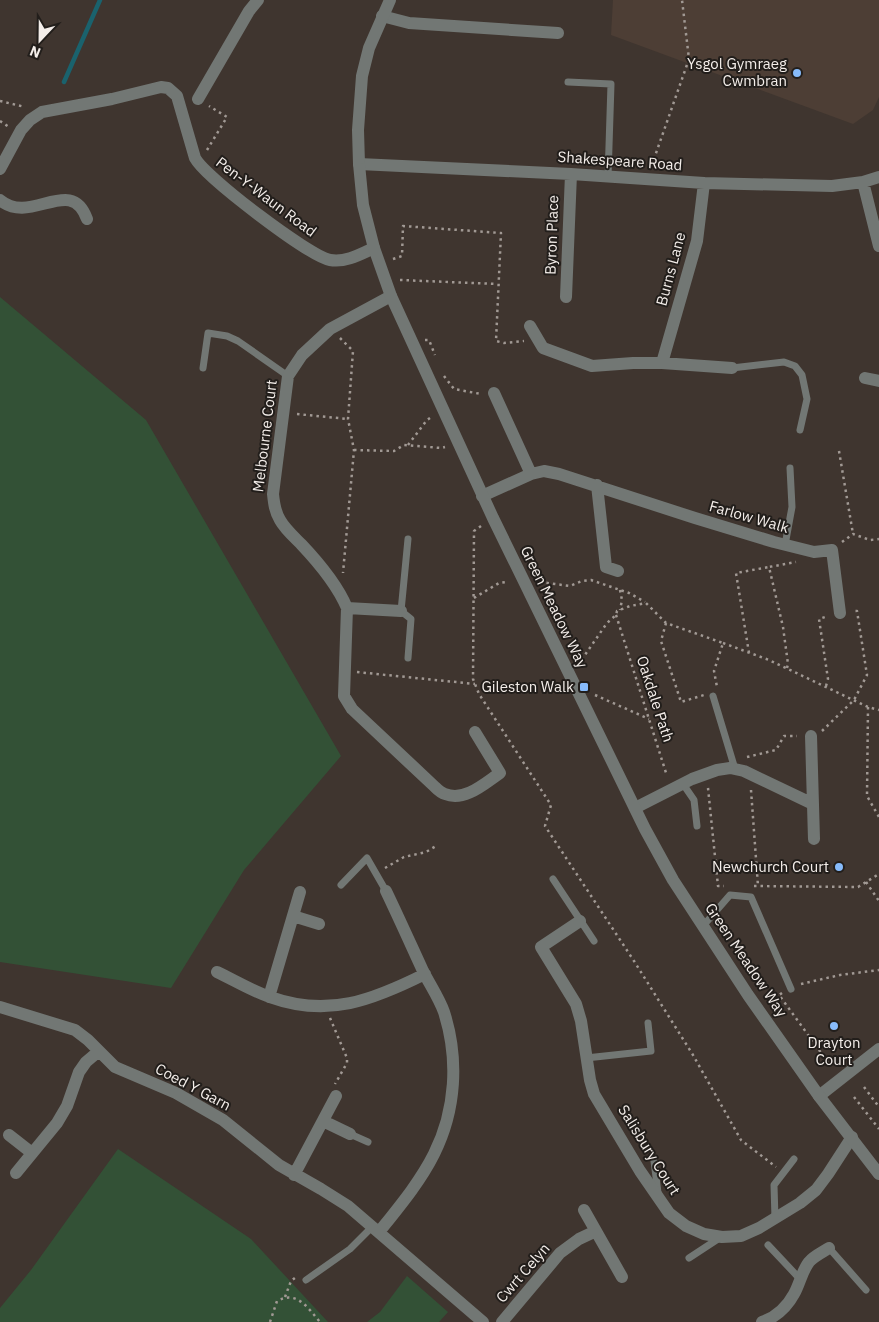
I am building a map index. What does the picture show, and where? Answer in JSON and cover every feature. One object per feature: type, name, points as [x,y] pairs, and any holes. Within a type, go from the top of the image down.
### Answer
[{"type":"street","points":[[198,99],[249,11],[258,0]]},
{"type":"street","name":"Green Meadow Way","points":[[390,0],[369,48],[362,76],[358,130],[363,205],[374,248],[391,296],[482,496],[635,808],[673,880],[748,995],[819,1096],[879,1174]]},
{"type":"street","points":[[382,16],[409,23],[558,33]]},
{"type":"street","name":"Pen-Y-Waun Road","points":[[42,112],[112,99],[155,88],[168,88],[177,96],[180,102],[193,153],[198,164],[214,180],[296,242],[320,257],[331,261],[346,259],[374,248]]},
{"type":"street","points":[[0,169],[21,130],[30,120],[42,112]]},
{"type":"street","name":"Shakespeare Road","points":[[359,164],[571,174],[704,183],[832,186],[863,182],[879,177]]},
{"type":"street","name":"Byron Place","points":[[566,297],[571,174]]},
{"type":"street","points":[[863,182],[879,246]]},
{"type":"street","name":"Burns Lane","points":[[662,363],[697,241],[704,183]]},
{"type":"street","points":[[0,200],[8,206],[21,208],[61,200],[72,200],[83,208],[87,219]]},
{"type":"street","name":"Melbourne Court","points":[[347,608],[342,596],[330,579],[305,548],[281,523],[275,510],[273,494],[288,376],[302,355],[330,329],[391,296]]},
{"type":"street","points":[[530,326],[543,348],[592,366],[662,363],[732,368]]},
{"type":"street","points":[[865,378],[879,381]]},
{"type":"street","points":[[495,394],[531,474]]},
{"type":"street","name":"Farlow Walk","points":[[482,496],[531,474],[544,472],[559,474],[786,545],[814,552],[832,550]]},
{"type":"street","points":[[597,485],[606,567],[618,572]]},
{"type":"street","points":[[832,550],[840,613]]},
{"type":"street","points":[[401,611],[347,608],[344,696],[347,702],[434,788],[445,794],[455,796],[466,795],[500,773],[475,732]]},
{"type":"street","points":[[811,736],[814,839]]},
{"type":"street","points":[[635,808],[707,774],[738,764],[750,774],[813,804]]},
{"type":"street","points":[[376,1229],[417,1183],[434,1154],[445,1127],[452,1099],[453,1064],[450,1037],[443,1010],[386,891]]},
{"type":"street","points":[[269,997],[300,892]]},
{"type":"street","points":[[293,916],[319,924]]},
{"type":"street","name":"Salisbury Court","points":[[580,921],[540,947],[576,1004],[581,1021],[586,1058],[594,1094],[640,1171],[669,1213],[686,1226],[704,1234],[722,1237],[741,1236],[775,1219],[816,1190],[852,1137]]},
{"type":"street","points":[[217,972],[269,997],[296,1004],[327,1006],[366,1000],[396,989],[425,974]]},
{"type":"street","name":"Coed Y Garn","points":[[0,1007],[75,1030],[115,1066],[176,1092],[223,1120],[279,1165],[327,1193],[376,1229],[483,1322]]},
{"type":"street","points":[[819,1096],[879,1050]]},
{"type":"street","points":[[16,1173],[57,1123],[82,1067],[99,1051]]},
{"type":"street","points":[[294,1175],[335,1098]]},
{"type":"street","points":[[323,1121],[350,1134]]},
{"type":"street","points":[[9,1135],[32,1153]]},
{"type":"street","points":[[584,1210],[622,1277]]},
{"type":"street","name":"Cwrt Celyn","points":[[502,1322],[560,1253],[596,1231]]},
{"type":"street","points":[[762,1322],[777,1314],[786,1306],[811,1260],[829,1248]]},
{"type":"lane","points":[[568,82],[611,84],[608,177]]},
{"type":"lane","points":[[203,368],[208,334],[227,336],[238,341],[288,376]]},
{"type":"lane","points":[[732,368],[784,362],[795,366],[802,374],[807,399],[800,430]]},
{"type":"lane","points":[[786,545],[792,507],[790,468]]},
{"type":"lane","points":[[408,539],[401,611],[411,620],[408,658]]},
{"type":"lane","points":[[713,693],[738,764]]},
{"type":"lane","points":[[677,787],[694,800],[697,826]]},
{"type":"lane","points":[[340,885],[367,858],[386,891]]},
{"type":"lane","points":[[553,879],[594,941]]},
{"type":"lane","points":[[702,926],[730,895],[751,897],[791,989]]},
{"type":"lane","points":[[586,1058],[651,1051],[648,1023]]},
{"type":"lane","points":[[350,1134],[368,1142]]},
{"type":"lane","points":[[775,1219],[774,1185],[794,1158]]},
{"type":"lane","points":[[654,1161],[659,1198]]},
{"type":"lane","points":[[306,1280],[376,1229]]},
{"type":"lane","points":[[689,1258],[722,1237]]},
{"type":"lane","points":[[768,1245],[800,1279]]},
{"type":"lane","points":[[829,1248],[866,1290]]},
{"type":"path","points":[[657,180],[655,156],[689,59],[682,0]]},
{"type":"path","points":[[198,99],[227,117],[198,164]]},
{"type":"path","points":[[0,101],[42,112]]},
{"type":"path","points":[[395,266],[392,259],[402,256],[403,226],[500,233],[496,341],[504,343],[538,340]]},
{"type":"path","points":[[398,273],[401,280]]},
{"type":"path","points":[[387,283],[401,280],[497,284]]},
{"type":"path","points":[[330,329],[354,351],[348,419],[354,450],[342,580]]},
{"type":"path","points":[[412,341],[429,340],[436,357]]},
{"type":"path","points":[[442,374],[454,389],[472,394],[495,394]]},
{"type":"path","points":[[408,445],[427,420],[444,410]]},
{"type":"path","points":[[283,413],[348,419]]},
{"type":"path","points":[[354,450],[394,451],[404,445],[441,448],[458,443]]},
{"type":"path","points":[[839,451],[853,534]]},
{"type":"path","points":[[493,518],[474,531],[473,679],[479,694],[552,806],[545,826],[688,1047],[741,1140],[784,1172]]},
{"type":"path","points":[[853,534],[870,540],[879,538]]},
{"type":"path","points":[[832,550],[853,534]]},
{"type":"path","points":[[749,653],[736,573],[796,562]]},
{"type":"path","points":[[769,567],[783,628],[787,668]]},
{"type":"path","points":[[540,582],[570,586],[582,581],[591,580],[629,593],[646,603],[666,623],[787,668],[868,707],[879,710]]},
{"type":"path","points":[[474,598],[499,583],[507,582]]},
{"type":"path","points":[[620,590],[622,600],[620,610]]},
{"type":"path","points":[[577,667],[607,623],[616,615],[617,611],[646,603]]},
{"type":"path","points":[[738,764],[776,750],[784,736],[811,736],[824,731],[854,700],[866,675],[857,611],[840,613],[819,619],[828,679],[826,686]]},
{"type":"path","name":"Oakdale Path","points":[[616,615],[649,720],[677,787]]},
{"type":"path","name":"Oakdale Path","points":[[666,623],[661,641],[681,702],[713,693]]},
{"type":"path","points":[[713,693],[714,671],[723,643]]},
{"type":"path","points":[[356,672],[475,684]]},
{"type":"path","points":[[588,691],[649,720]]},
{"type":"path","points":[[868,707],[867,796],[879,817]]},
{"type":"path","points":[[707,774],[718,886],[728,886]]},
{"type":"path","points":[[750,774],[758,886]]},
{"type":"path","points":[[386,891],[389,881],[382,870],[404,857],[426,852],[436,846]]},
{"type":"path","points":[[748,886],[858,887],[879,874]]},
{"type":"path","points":[[866,882],[879,900]]},
{"type":"path","points":[[830,1065],[779,995],[802,983],[840,975],[879,970]]},
{"type":"path","points":[[327,1006],[347,1063],[333,1088],[335,1098]]},
{"type":"path","points":[[864,1087],[879,1107]]},
{"type":"path","points":[[854,1097],[879,1129]]},
{"type":"path","points":[[285,1297],[290,1281],[296,1276],[306,1280]]},
{"type":"path","points":[[270,1322],[277,1301],[285,1297],[292,1297],[304,1303],[320,1322]]},
{"type":"shaded area","name":"Ysgol Gymraeg Cwmbran","points":[[613,0],[879,0],[879,97],[873,110],[853,124],[611,35]]},
{"type":"green space","points":[[0,297],[146,420],[341,756],[244,870],[171,988],[0,962]]},
{"type":"green space","points":[[118,1149],[251,1239],[328,1322],[0,1322],[0,1308],[31,1270]]},
{"type":"green space","points":[[407,1276],[448,1312],[439,1322],[367,1322],[380,1312]]},
{"type":"waterway","points":[[64,82],[100,0]]},
{"type":"place","name":"Ysgol Gymraeg Cwmbran","points":[[797,73]]},
{"type":"place","name":"Gileston Walk","points":[[584,687]]},
{"type":"place","name":"Newchurch Court","points":[[839,867]]},
{"type":"place","name":"Drayton Court","points":[[834,1026]]}]
